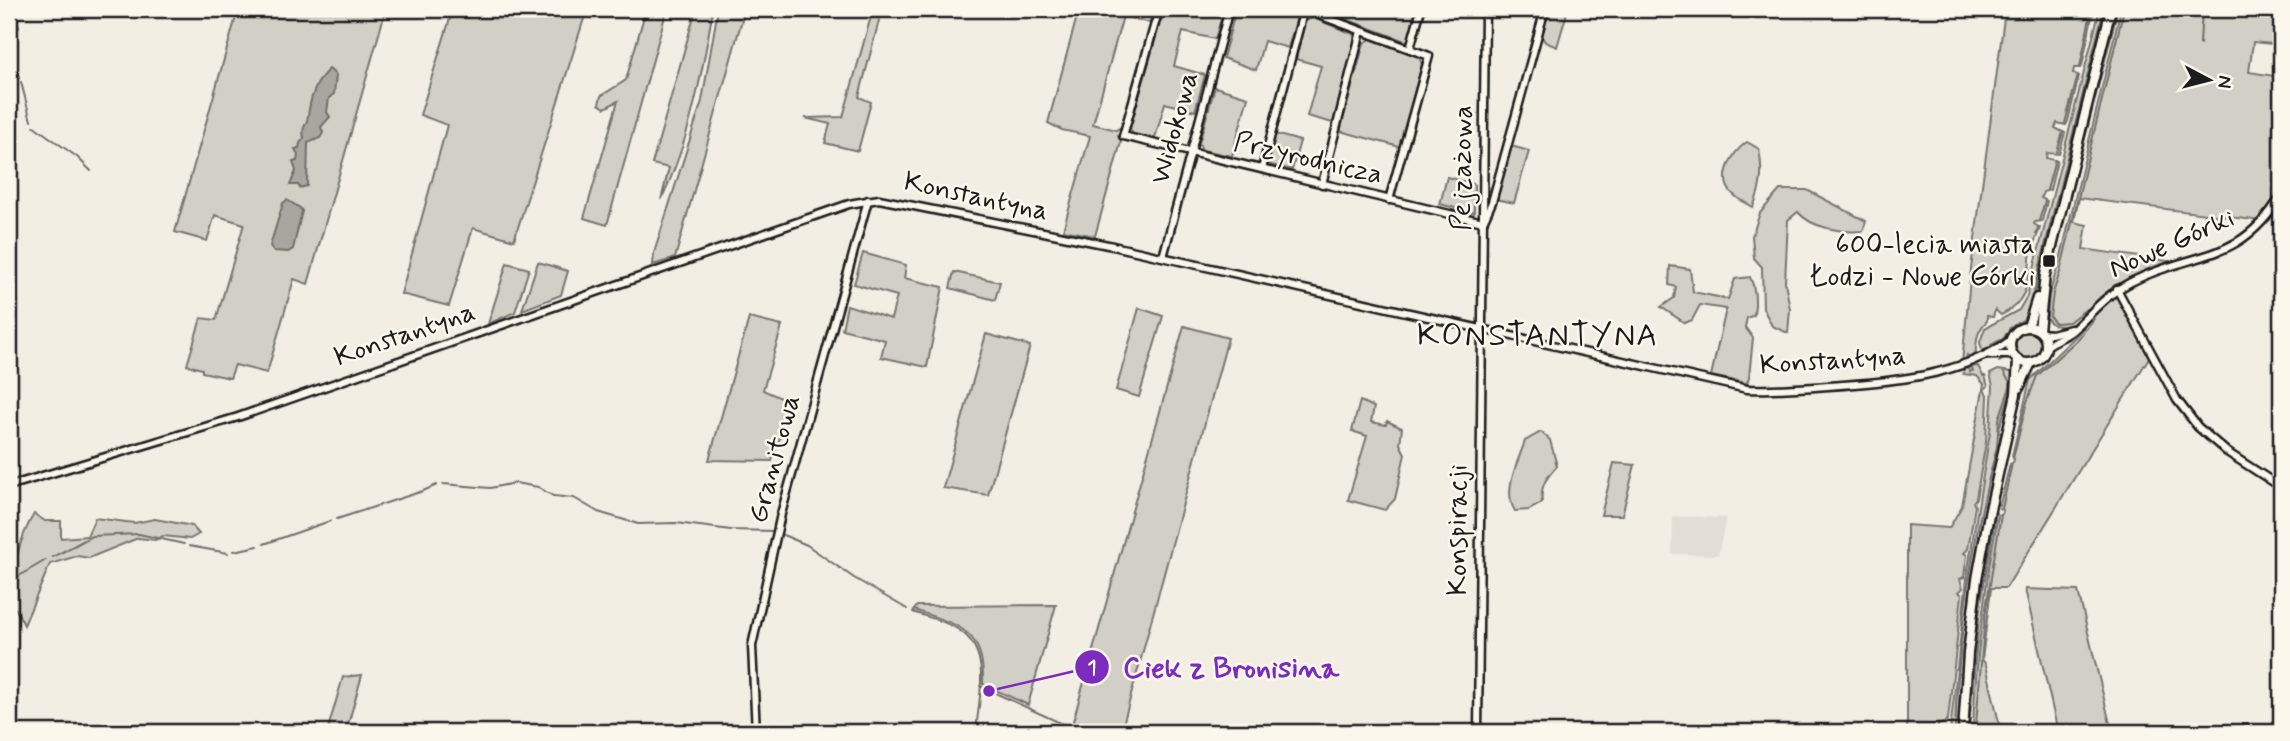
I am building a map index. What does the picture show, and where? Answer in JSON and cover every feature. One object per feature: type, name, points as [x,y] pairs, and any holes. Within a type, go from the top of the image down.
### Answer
[{"type":"main road","points":[[2028,327],[2045,275],[2111,9]]},
{"type":"main road","points":[[1963,732],[1968,653],[1979,568],[1997,474],[2016,394],[2031,363],[2040,359],[2046,347],[2040,331],[2045,275]]},
{"type":"main road","points":[[2016,394],[2015,357],[2011,340],[2019,329],[2028,327],[2040,331]]},
{"type":"main road","points":[[2015,357],[2031,363]]},
{"type":"street","name":"Przyrodnicza","points":[[1159,9],[1123,136],[1483,222]]},
{"type":"street","name":"Widokowa","points":[[1163,257],[1229,9]]},
{"type":"street","points":[[1262,169],[1303,9],[1429,56],[1389,200]]},
{"type":"street","points":[[1410,48],[1421,9]]},
{"type":"street","name":"Pejzażowa","points":[[1480,328],[1485,9]]},
{"type":"street","points":[[1483,222],[1492,202],[1545,9]]},
{"type":"street","points":[[1322,184],[1362,31]]},
{"type":"street","name":"Nowe Górki","points":[[2046,347],[2076,327],[2100,301],[2117,289],[2155,272],[2234,245],[2258,227],[2281,196]]},
{"type":"street","name":"Konstantyna","points":[[9,486],[238,416],[836,208],[869,200],[889,200],[1163,257],[1747,388],[1768,390],[1874,383],[1963,365],[1985,356]]},
{"type":"street","name":"Granitowa","points":[[756,732],[751,646],[781,513],[869,200]]},
{"type":"street","points":[[2117,289],[2177,400],[2198,427],[2227,452],[2281,487]]},
{"type":"street","points":[[2040,331],[2051,334],[2076,327]]},
{"type":"street","name":"Konspiracji","points":[[1478,732],[1480,328]]},
{"type":"street","points":[[1985,356],[2011,340]]},
{"type":"street","points":[[1985,356],[2004,353],[2015,357]]},
{"type":"shaded area","points":[[280,9],[386,9],[308,284],[294,279],[267,373],[235,365],[230,378],[202,372],[202,369],[187,365],[201,318],[216,320],[244,224],[215,215],[207,241],[175,232],[236,17],[279,13]]},
{"type":"shaded area","points":[[453,9],[587,9],[514,240],[473,228],[449,306],[401,294],[447,125],[420,115]]},
{"type":"shaded area","points":[[646,9],[667,9],[607,225],[584,218],[618,101],[605,108],[599,104],[601,96],[626,80]]},
{"type":"shaded area","points":[[696,9],[713,9],[687,130],[661,200],[669,168],[652,164]]},
{"type":"shaded area","points":[[718,9],[745,9],[675,258],[653,265],[654,253],[702,101]]},
{"type":"shaded area","points":[[873,9],[882,9],[859,97],[871,102],[858,151],[825,143],[830,124],[805,118],[843,117]]},
{"type":"shaded area","points":[[1079,9],[1154,9],[1150,23],[1123,16],[1093,124],[1116,130],[1121,127],[1121,142],[1095,236],[1063,230],[1090,136],[1062,130],[1048,123]]},
{"type":"shaded area","points":[[1164,9],[1224,9],[1215,39],[1183,32],[1174,66],[1205,75],[1195,111],[1165,103],[1155,138],[1133,134],[1130,129]]},
{"type":"shaded area","points":[[1236,9],[1294,11],[1297,17],[1288,48],[1264,41],[1256,70],[1223,58]]},
{"type":"shaded area","points":[[1319,9],[1417,9],[1408,42]]},
{"type":"shaded area","points":[[1549,9],[1568,9],[1557,47],[1545,42],[1541,35]]},
{"type":"shaded area","points":[[2003,9],[2097,9],[2092,17],[2082,66],[2074,68],[2073,73],[2079,76],[2068,121],[2066,125],[2057,123],[2055,128],[2065,133],[2059,154],[2047,153],[2046,158],[2057,161],[2050,190],[2043,192],[2041,198],[2047,201],[2042,221],[2034,224],[2040,228],[2031,251],[2024,292],[2016,305],[2009,310],[2001,315],[1995,310],[1993,317],[1987,316],[1987,321],[1978,334],[1975,357],[1973,359],[1967,355],[1966,361],[1962,363],[1971,269],[2004,18]]},
{"type":"shaded area","points":[[2100,9],[2107,9],[2035,294],[2025,321],[2012,330],[2001,343],[1982,351],[1980,342],[1985,328],[2019,310],[2027,296]]},
{"type":"shaded area","points":[[2118,9],[2058,244],[2059,237]]},
{"type":"shaded area","points":[[2121,9],[2281,9],[2281,45],[2253,42],[2249,72],[2281,77],[2281,188],[2261,221],[2079,198],[2074,222],[2087,225],[2083,249],[2175,264],[2116,286],[2071,326],[2057,326],[2047,318],[2049,295],[2061,256]]},
{"type":"shaded area","points":[[1313,18],[1353,34],[1355,39],[1333,123],[1307,116],[1321,66],[1296,59],[1305,21]]},
{"type":"shaded area","points":[[1371,39],[1419,57],[1422,65],[1400,147],[1340,131],[1364,43]]},
{"type":"shaded area","points":[[329,69],[336,75],[334,94],[329,98],[327,112],[330,117],[321,127],[323,133],[320,138],[308,143],[307,186],[300,188],[298,185],[290,185],[296,171],[293,162],[297,161],[298,155],[295,149],[299,148],[304,138],[314,91]]},
{"type":"shaded area","points":[[1215,87],[1248,97],[1232,156],[1202,150],[1199,143]]},
{"type":"shaded area","points":[[1275,134],[1300,141],[1292,170],[1271,165],[1267,160]]},
{"type":"shaded area","points":[[1747,142],[1759,149],[1761,164],[1760,185],[1753,207],[1734,195],[1726,182],[1732,159]]},
{"type":"shaded area","points":[[1511,146],[1529,151],[1514,203],[1496,199]]},
{"type":"shaded area","points":[[1447,177],[1474,184],[1474,213],[1440,204]]},
{"type":"shaded area","points":[[1780,190],[1807,190],[1866,221],[1863,231],[1855,231],[1819,226],[1798,212],[1788,220],[1785,282],[1790,309],[1788,333],[1772,326],[1763,308],[1762,267],[1754,258],[1752,236],[1760,213]]},
{"type":"shaded area","points":[[287,200],[302,211],[293,249],[288,252],[274,251],[270,246],[283,203]]},
{"type":"shaded area","points":[[863,253],[906,265],[904,278],[943,287],[927,367],[881,357],[885,340],[842,329],[847,305],[891,319],[897,296],[854,284]]},
{"type":"shaded area","points":[[538,262],[568,271],[561,295],[522,310]]},
{"type":"shaded area","points":[[507,263],[529,269],[515,312],[488,324]]},
{"type":"shaded area","points":[[1670,266],[1690,269],[1693,292],[1728,299],[1735,279],[1750,277],[1755,305],[1754,315],[1747,318],[1745,327],[1753,338],[1747,383],[1711,376],[1726,309],[1700,305],[1692,320],[1685,323],[1661,307],[1674,298],[1676,287],[1669,285]]},
{"type":"shaded area","points":[[954,272],[1000,282],[995,300],[950,288]]},
{"type":"shaded area","points":[[2117,295],[2150,356],[2006,588],[1991,588],[1982,659],[1986,665],[2001,732],[1972,732],[1981,730],[1980,727],[1973,726],[1974,699],[1993,541],[1998,515],[2002,514],[2003,510],[1999,508],[2010,464],[2014,459],[2012,456],[2030,380],[2079,333],[2103,305]]},
{"type":"shaded area","points":[[1139,308],[1163,316],[1139,397],[1116,390]]},
{"type":"shaded area","points":[[749,318],[782,326],[763,390],[792,403],[772,461],[709,460]]},
{"type":"shaded area","points":[[1184,326],[1228,338],[1121,732],[1088,732],[1072,725]]},
{"type":"shaded area","points":[[2029,332],[2039,335],[2042,345],[2039,355],[2029,358],[2019,355],[2016,345],[2019,335]]},
{"type":"shaded area","points":[[986,334],[1030,346],[988,495],[943,488]]},
{"type":"shaded area","points":[[1978,366],[1988,386],[1984,390],[1988,396],[1986,442],[1973,502],[1975,506],[1968,549],[1964,553],[1967,555],[1964,577],[1960,579],[1963,588],[1959,592],[1962,595],[1948,719],[1938,725],[1938,732],[1907,732],[1907,525],[1949,528],[1962,506],[1984,384],[1977,376],[1963,374],[1964,369],[1969,368],[1970,372],[1973,371],[1971,367]]},
{"type":"shaded area","points":[[1998,370],[2011,372],[2013,376],[1998,432],[2001,433],[1999,446],[1979,553],[1959,732],[1950,732],[1968,569],[1990,432],[1993,386],[1990,374]]},
{"type":"shaded area","points":[[1360,401],[1374,407],[1371,422],[1386,425],[1387,421],[1402,428],[1400,444],[1405,454],[1395,499],[1385,510],[1348,500],[1367,436],[1352,431]]},
{"type":"shaded area","points":[[1541,432],[1550,440],[1557,466],[1545,483],[1542,503],[1529,510],[1515,511],[1510,495],[1515,467],[1525,441]]},
{"type":"shaded area","points":[[1614,463],[1635,465],[1622,515],[1601,515]]},
{"type":"shaded area","points":[[1996,513],[1980,608],[1969,726],[1969,694],[1977,624],[1993,514]]},
{"type":"shaded area","points":[[34,514],[45,521],[61,521],[61,538],[87,536],[95,518],[134,523],[155,519],[192,526],[199,534],[190,539],[163,536],[155,540],[138,538],[89,558],[77,556],[50,564],[24,625],[16,609],[9,605],[13,571]]},
{"type":"shaded area","points":[[1673,516],[1726,518],[1718,555],[1672,554]]},
{"type":"shaded area","points":[[2025,589],[2078,591],[2112,732],[2058,732]]},
{"type":"shaded area","points":[[1056,605],[1028,705],[983,684],[979,652],[966,632],[944,620],[914,610],[917,606]]},
{"type":"shaded area","points":[[362,675],[346,732],[327,732],[343,677]]},
{"type":"waterway","points":[[16,9],[19,28]]},
{"type":"waterway","points":[[2080,67],[2090,17],[2095,9]]},
{"type":"waterway","points":[[1991,345],[2003,339],[2010,328],[2024,319],[2031,302],[2104,9]]},
{"type":"waterway","points":[[2086,309],[2069,322],[2055,323],[2050,317],[2053,293],[2124,9]]},
{"type":"waterway","points":[[2200,44],[2202,9]]},
{"type":"waterway","points":[[11,55],[16,35]]},
{"type":"waterway","points":[[12,59],[19,78]]},
{"type":"waterway","points":[[2065,123],[2078,75]]},
{"type":"waterway","points":[[21,82],[31,121]]},
{"type":"waterway","points":[[34,126],[77,157],[91,171]]},
{"type":"waterway","points":[[2057,152],[2063,132]]},
{"type":"waterway","points":[[2047,190],[2055,160]]},
{"type":"waterway","points":[[2039,221],[2045,201]]},
{"type":"waterway","points":[[2036,234],[2038,227]]},
{"type":"waterway","points":[[2013,458],[2027,402],[2037,376],[2078,339],[2094,319]]},
{"type":"waterway","points":[[1999,362],[2006,358]]},
{"type":"waterway","points":[[1955,732],[1959,661],[1968,588],[1980,517],[1997,447],[1999,419],[2010,387],[2004,373]]},
{"type":"waterway","points":[[2002,509],[2012,463]]},
{"type":"waterway","points":[[443,484],[490,488],[515,483],[538,487],[553,496],[574,498],[598,512],[638,524],[676,523],[731,530],[773,531]]},
{"type":"waterway","points":[[337,519],[437,485]]},
{"type":"waterway","points":[[1976,724],[1985,615],[2001,515]]},
{"type":"waterway","points":[[264,544],[330,521]]},
{"type":"waterway","points":[[53,557],[92,536],[139,534],[184,544]]},
{"type":"waterway","points":[[783,535],[807,545],[854,578],[907,609]]},
{"type":"waterway","points":[[189,546],[228,553]]},
{"type":"waterway","points":[[234,551],[258,546]]},
{"type":"waterway","points":[[9,582],[46,560]]},
{"type":"waterway","points":[[913,612],[952,626],[963,633],[978,654],[981,680],[976,732]]},
{"type":"waterway","points":[[980,686],[1080,732]]},
{"type":"place","name":"600-lecia miasta Łodzi - Nowe Górki","points":[[2049,261]]},
{"type":"place","name":"Ciek z Bronisina","points":[[989,691]]},
{"type":"district","name":"KONSTANTYNA","points":[[1538,336]]}]
